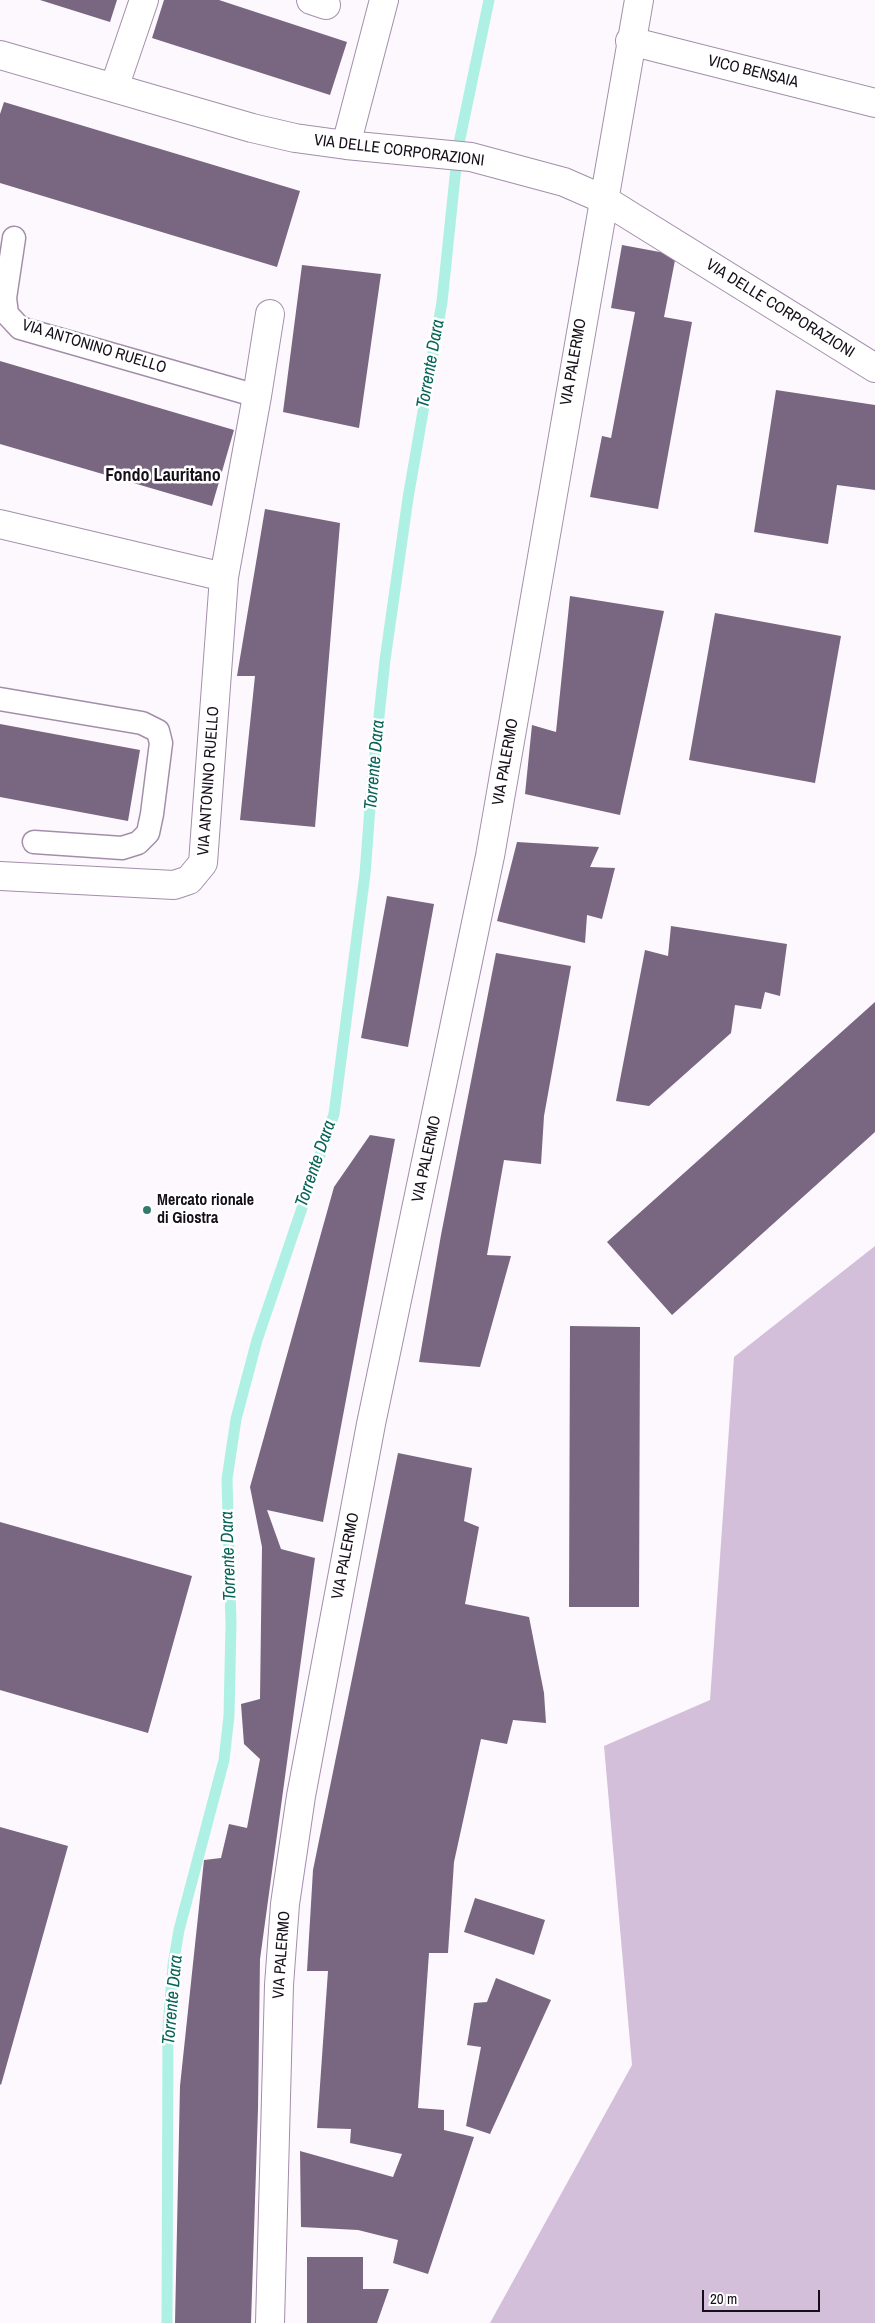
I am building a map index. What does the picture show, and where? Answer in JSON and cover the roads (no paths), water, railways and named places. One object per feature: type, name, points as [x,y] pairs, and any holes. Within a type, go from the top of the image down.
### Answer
[{"type":"street","points":[[114,88],[144,0]]},
{"type":"street","points":[[346,145],[384,0]]},
{"type":"street","name":"VIA PALERMO","points":[[270,2323],[279,1985],[285,1904],[301,1796],[371,1424],[490,856],[602,199],[639,0]]},
{"type":"street","name":"VICO BENSAIA","points":[[630,41],[875,103]]},
{"type":"street","name":"VIA DELLE CORPORAZIONI","points":[[0,55],[252,128],[295,138],[443,156],[470,157],[564,182],[602,199],[875,368]]},
{"type":"street","name":"VIA ANTONINO RUELLO","points":[[0,876],[174,885],[189,880],[203,863],[224,577],[270,314]]},
{"type":"street","points":[[0,524],[224,577]]},
{"type":"lane","name":"VIA ANTONINO RUELLO","points":[[14,238],[5,298],[7,314],[20,328],[257,396]]},
{"type":"lane","points":[[0,699],[142,723],[158,731],[161,743],[148,833],[138,843],[122,848],[34,842]]},
{"type":"waterway","name":"Torrente Dara","points":[[167,2323],[168,2027],[173,1965],[179,1930],[224,1760],[229,1716],[231,1624],[227,1479],[236,1419],[257,1340],[334,1114],[365,874],[372,781],[385,660],[408,498],[442,302],[458,148],[489,0]]},
{"type":"place","name":"Mercato rionale di Giostra","points":[[147,1210]]},
{"type":"district","name":"Fondo Lauritano","points":[[163,476]]}]
